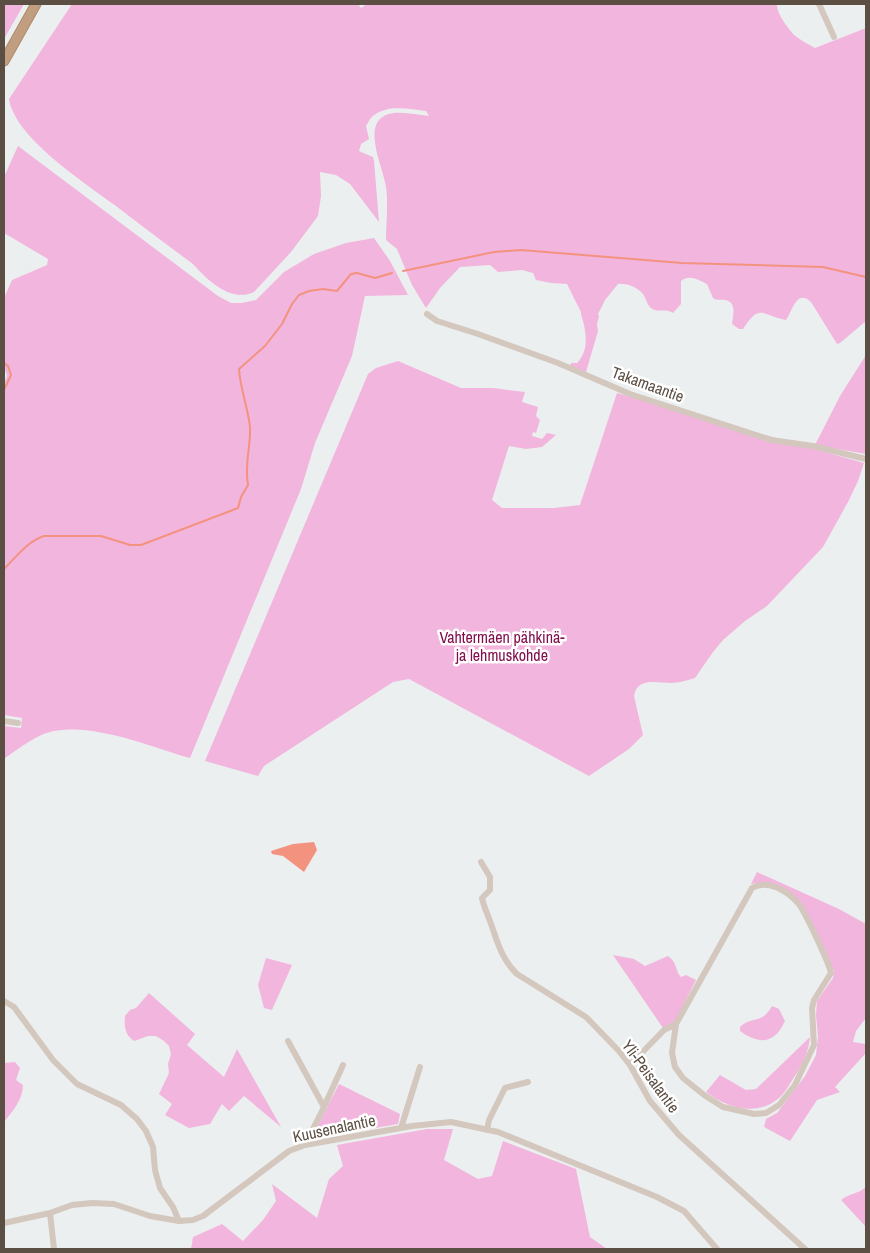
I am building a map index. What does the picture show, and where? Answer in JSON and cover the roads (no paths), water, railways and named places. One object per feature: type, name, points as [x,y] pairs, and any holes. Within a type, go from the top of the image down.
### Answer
[{"type":"highway","points":[[4,60],[36,4]]},
{"type":"street","points":[[819,4],[834,37]]},
{"type":"street","name":"Takamaantie","points":[[427,314],[437,321],[558,363],[630,394],[771,440],[813,446],[866,459]]},
{"type":"street","points":[[4,721],[18,723]]},
{"type":"street","name":"Yli-Peisalantie","points":[[481,862],[490,877],[490,890],[482,898],[484,907],[508,965],[517,974],[586,1018],[630,1065],[650,1102],[679,1135],[805,1249]]},
{"type":"street","points":[[630,1065],[664,1030],[676,1024],[752,888],[757,885],[768,884],[779,888],[798,902],[831,974],[814,1000],[812,1008],[814,1045],[795,1085],[779,1105],[766,1113],[754,1114],[723,1107],[704,1095],[683,1078],[675,1067],[672,1053],[676,1024]]},
{"type":"street","points":[[4,1001],[14,1007],[53,1060],[77,1084],[121,1105],[137,1119],[146,1131],[153,1148],[155,1170],[160,1188],[173,1207],[179,1222]]},
{"type":"street","points":[[288,1041],[324,1107]]},
{"type":"street","points":[[305,1145],[343,1066]]},
{"type":"street","points":[[401,1128],[420,1067]]},
{"type":"street","points":[[487,1130],[489,1120],[505,1088],[528,1082]]},
{"type":"street","name":"Kuusenalantie","points":[[179,1222],[203,1216],[289,1151],[305,1145],[401,1128],[451,1122],[498,1132],[657,1197],[684,1211],[717,1249]]},
{"type":"street","points":[[4,1223],[72,1206],[92,1203],[114,1204],[150,1216],[179,1222]]},
{"type":"street","points":[[50,1213],[54,1249]]},
{"type":"waterway","points":[[403,271],[494,252],[521,250],[682,263],[823,267],[866,277]]},
{"type":"waterway","points":[[4,569],[27,545],[44,536],[101,536],[130,545],[141,545],[238,508],[241,497],[248,485],[247,470],[250,434],[239,369],[265,346],[282,324],[299,295],[323,289],[337,291],[351,274],[357,273],[375,278],[392,273]]},
{"type":"waterway","points":[[4,363],[8,366],[11,375],[4,390]]},
{"type":"park label","name":"Vahtermäen pähkinä- ja lehmuskohde","points":[[502,646]]}]
